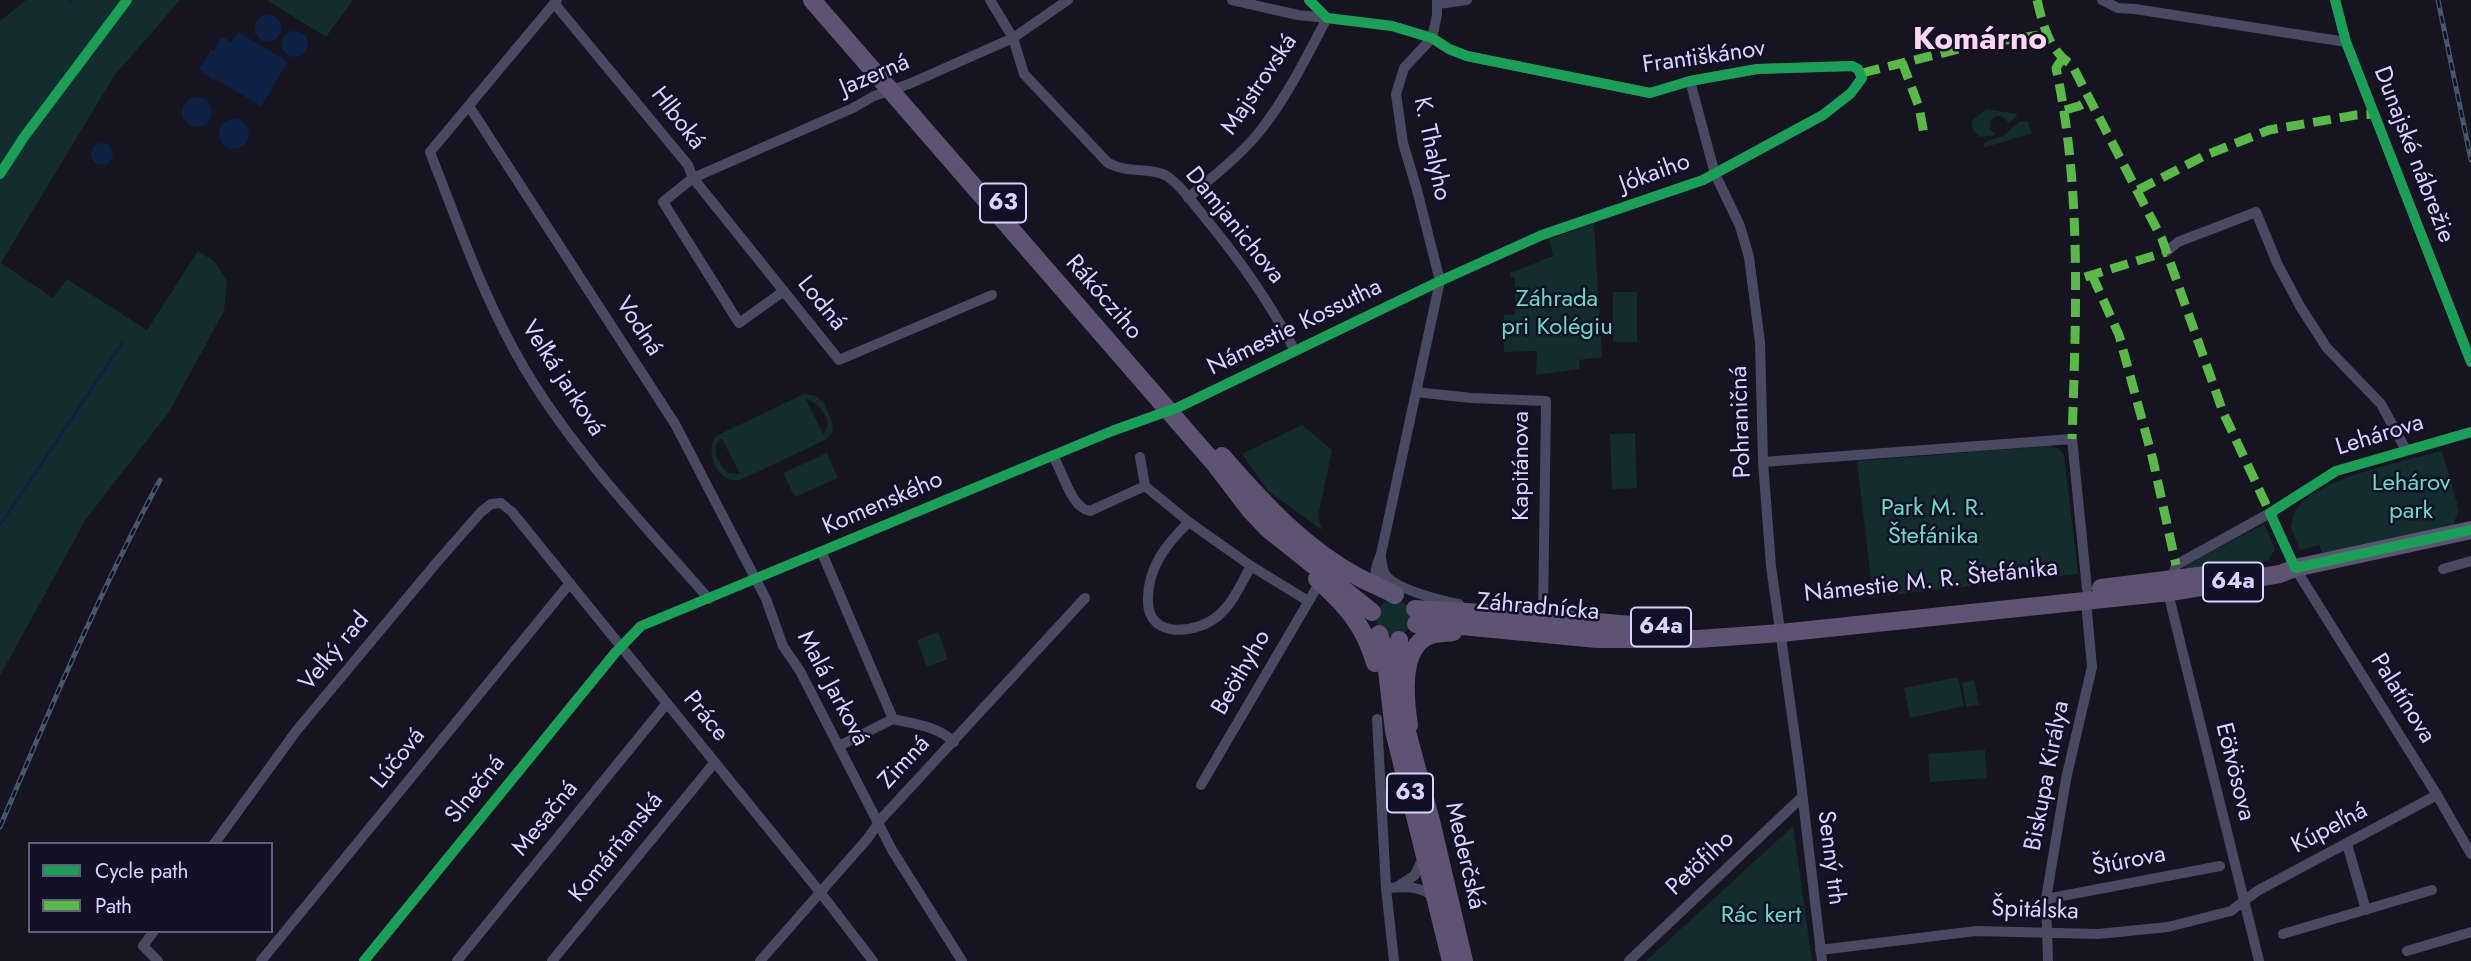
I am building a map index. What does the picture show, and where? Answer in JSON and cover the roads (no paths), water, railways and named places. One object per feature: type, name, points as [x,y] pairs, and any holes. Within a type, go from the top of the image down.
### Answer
[{"type":"main road","name":"Rákócziho","points":[[812,0],[896,89],[1174,409],[1269,510],[1322,553],[1360,578],[1395,595]]},
{"type":"main road","name":"Rákócziho","points":[[826,0],[896,89]]},
{"type":"main road","name":"Rákócziho","points":[[1174,409],[1250,510],[1268,529],[1372,612]]},
{"type":"main road","name":"63","points":[[1268,529],[1355,618],[1363,630],[1394,731]]},
{"type":"main road","name":"64a","points":[[1780,628],[2087,595],[2173,578],[2280,574],[2295,568],[2471,530]]},
{"type":"main road","name":"63","points":[[1395,595],[1409,600],[1416,617]]},
{"type":"main road","points":[[1372,612],[1380,599],[1395,595]]},
{"type":"main road","name":"63","points":[[1372,612],[1372,622],[1379,634]]},
{"type":"main road","name":"Záhradnícka","points":[[1416,617],[1431,623],[1512,623],[1543,618],[1681,629],[1780,628]]},
{"type":"main road","points":[[1379,634],[1388,640],[1399,640],[1410,634],[1416,617]]},
{"type":"main road","name":"Záhradnícka","points":[[1512,623],[1610,639],[1698,639],[1780,628]]},
{"type":"main road","points":[[1412,747],[1407,714],[1407,676],[1409,659],[1420,642],[1434,634],[1473,631],[1512,623]]},
{"type":"main road","name":"Mederčská","points":[[1379,634],[1385,653],[1394,731],[1451,961]]},
{"type":"main road","name":"Mederčská","points":[[1399,640],[1398,687],[1404,725],[1412,747],[1464,961]]},
{"type":"street","name":"Damjanichova","points":[[990,0],[1013,38],[1024,74],[1108,163],[1126,171],[1160,173],[1188,198],[1229,247],[1268,302],[1295,351]]},
{"type":"street","name":"Jazerná","points":[[692,178],[1013,38],[1068,0]]},
{"type":"street","points":[[1235,0],[1298,15],[1327,18]]},
{"type":"street","points":[[1309,0],[1327,18]]},
{"type":"street","points":[[1432,38],[1437,2],[1467,0]]},
{"type":"street","points":[[2102,0],[2118,8],[2346,42]]},
{"type":"street","name":"Dunajské nábrežie","points":[[2335,0],[2346,42],[2471,362]]},
{"type":"street","points":[[469,106],[556,2]]},
{"type":"street","name":"Hlboká","points":[[556,2],[688,165],[692,178],[663,202],[739,323],[784,291]]},
{"type":"street","name":"Františkánov","points":[[1327,18],[1392,26],[1432,38],[1448,49],[1467,56],[1650,93],[1690,81],[1757,69],[1853,66],[1862,73]]},
{"type":"street","name":"Majstrovská","points":[[1188,198],[1234,159],[1262,129],[1297,74],[1327,18]]},
{"type":"street","name":"K. Thalyho","points":[[1432,38],[1404,68],[1396,94],[1403,143],[1440,281]]},
{"type":"street","name":"Jókaiho","points":[[1440,281],[1542,235],[1627,208],[1715,174],[1823,114],[1859,85],[1862,73]]},
{"type":"street","name":"Pohraničná","points":[[1690,81],[1715,174],[1740,226],[1749,257],[1760,342],[1763,462],[1771,566],[1799,770]]},
{"type":"street","name":"Veľká jarková","points":[[469,106],[430,152],[494,310],[525,370],[566,431],[709,599]]},
{"type":"street","name":"Vodná","points":[[469,106],[675,425],[755,579]]},
{"type":"street","name":"Lodná","points":[[692,178],[839,360],[992,295]]},
{"type":"street","points":[[2165,252],[2178,242],[2256,212],[2277,263],[2301,308],[2327,348],[2381,404],[2406,450]]},
{"type":"street","points":[[1379,586],[1375,570],[1381,554],[1440,281]]},
{"type":"street","name":"Námestie Kossutha","points":[[1174,409],[1440,281]]},
{"type":"street","name":"Kapitánova","points":[[1416,392],[1471,398],[1546,401],[1543,618]]},
{"type":"street","name":"Komenského","points":[[621,647],[641,626],[1112,431],[1174,409]]},
{"type":"street","name":"Lehárova","points":[[2173,578],[2336,471],[2471,432]]},
{"type":"street","name":"Biskupa Királya","points":[[1763,462],[2071,439],[2092,667],[2066,779],[2046,899],[2048,961]]},
{"type":"street","points":[[1053,456],[1076,504],[1085,511],[1145,486]]},
{"type":"street","points":[[1140,457],[1145,486],[1189,522],[1251,566],[1308,601]]},
{"type":"street","name":"Práce","points":[[501,503],[512,512],[570,583],[873,961]]},
{"type":"street","name":"Veľký rad","points":[[215,842],[297,730],[439,561],[481,512],[491,504],[501,503]]},
{"type":"street","name":"Palatínova","points":[[2270,513],[2295,568],[2467,839],[2471,854]]},
{"type":"street","points":[[1189,522],[1168,543],[1152,578],[1148,606],[1158,622],[1175,630],[1203,626],[1226,608],[1251,566]]},
{"type":"street","name":"Komenského","points":[[822,553],[892,719]]},
{"type":"street","points":[[1381,554],[1383,570],[1388,578],[1420,595],[1512,623]]},
{"type":"street","points":[[2443,569],[2471,561]]},
{"type":"street","name":"Eötvösova","points":[[2173,578],[2170,601],[2259,961]]},
{"type":"street","name":"Malá Jarková","points":[[755,579],[766,599],[783,646],[800,671],[892,850],[962,961]]},
{"type":"street","name":"Beöthyho","points":[[1201,785],[1320,582]]},
{"type":"street","name":"Lúčová","points":[[261,961],[570,583]]},
{"type":"street","name":"Zimná","points":[[760,961],[878,824],[1085,598]]},
{"type":"street","name":"Slnečná","points":[[364,961],[621,647]]},
{"type":"street","name":"Mesačná","points":[[457,961],[667,703]]},
{"type":"street","points":[[839,746],[892,719],[930,727],[947,735],[954,742]]},
{"type":"street","points":[[1377,719],[1392,887],[1394,961]]},
{"type":"street","name":"Komárňanská","points":[[552,961],[715,762]]},
{"type":"street","name":"Senný trh","points":[[1799,770],[1821,956]]},
{"type":"street","name":"Kúpeľná","points":[[2244,900],[2437,794]]},
{"type":"street","name":"Petöfiho","points":[[1629,961],[1801,798]]},
{"type":"street","points":[[2347,844],[2367,910]]},
{"type":"street","points":[[1392,887],[1415,875],[1424,856]]},
{"type":"street","name":"Štúrova","points":[[2046,899],[2220,866]]},
{"type":"street","points":[[1392,887],[1426,890],[1435,899]]},
{"type":"street","points":[[2283,933],[2432,890]]},
{"type":"street","name":"Špitálska","points":[[1821,956],[1976,931],[2098,934],[2168,928],[2231,911],[2244,900]]},
{"type":"street","points":[[2407,951],[2471,932]]},
{"type":"street","points":[[152,933],[143,946],[158,961]]},
{"type":"water","points":[[268,15],[277,19],[281,28],[277,37],[268,41],[259,37],[255,28],[259,19]]},
{"type":"water","points":[[295,31],[304,35],[308,44],[304,53],[295,57],[286,53],[282,44],[286,35]]},
{"type":"water","points":[[238,32],[288,62],[260,108],[199,69],[222,37],[232,42]]},
{"type":"water","points":[[197,97],[203,98],[211,106],[211,118],[203,126],[197,127],[191,126],[183,118],[182,112],[183,106],[191,98]]},
{"type":"water","points":[[234,119],[240,120],[248,128],[248,140],[240,148],[234,149],[228,148],[220,140],[219,134],[220,128],[228,120]]},
{"type":"water","points":[[102,143],[110,146],[113,154],[110,162],[102,165],[94,162],[91,154],[94,146]]},
{"type":"waterway","points":[[0,525],[123,342]]},
{"type":"railway","points":[[2438,0],[2471,160]]},
{"type":"railway","points":[[0,827],[96,608],[160,480]]},
{"type":"district","name":"Komárno","points":[[1980,41]]},
{"type":"park label","name":"Záhrada pri Kolégiu","points":[[1557,314]]},
{"type":"park label","name":"Lehárov park","points":[[2411,498]]},
{"type":"park label","name":"Park M. R. Štefánika","points":[[1933,523]]},
{"type":"park label","name":"Rác kert","points":[[1761,916]]}]
